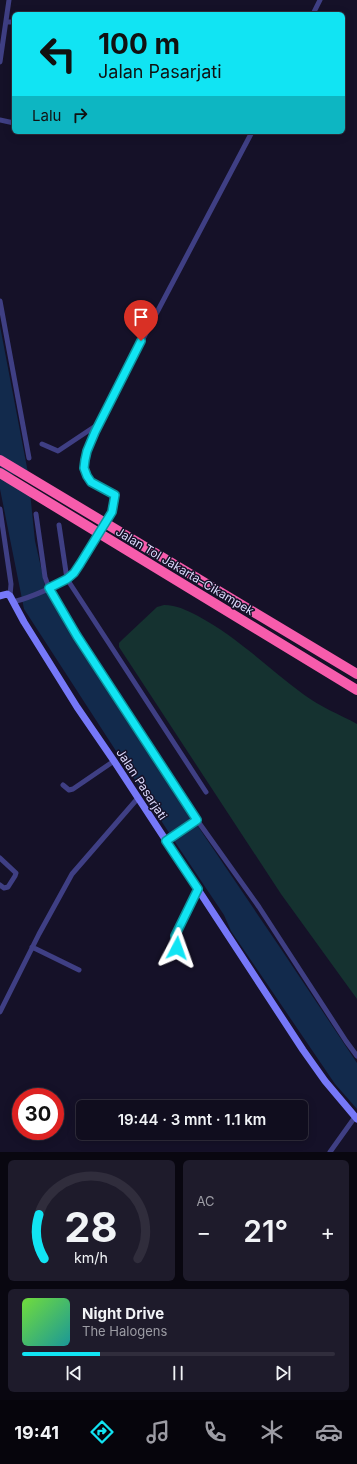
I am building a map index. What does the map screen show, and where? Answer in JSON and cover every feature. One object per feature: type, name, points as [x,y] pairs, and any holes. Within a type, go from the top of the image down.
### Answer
[{"type":"highway","name":"Jalan Tol Jakarta–Cikampek","points":[[0,460],[357,674]]},
{"type":"highway","name":"Jalan Tol Jakarta–Cikampek","points":[[0,474],[357,690]]},
{"type":"highway","points":[[220,608],[261,641]]},
{"type":"main road","points":[[0,596],[6,594],[13,598]]},
{"type":"main road","name":"Jalan Pasarjati","points":[[13,598],[73,700],[138,798],[169,839],[198,889],[317,1072],[356,1118]]},
{"type":"street","points":[[0,62],[9,0]]},
{"type":"street","points":[[314,12],[320,0]]},
{"type":"street","points":[[7,22],[12,22]]},
{"type":"street","points":[[0,120],[12,123]]},
{"type":"street","points":[[0,509],[13,598],[47,589],[67,579],[74,573],[92,547],[114,505],[115,495],[91,482],[87,476],[84,468],[87,451],[154,317],[251,134]]},
{"type":"street","points":[[0,301],[29,458]]},
{"type":"street","points":[[42,444],[58,451],[86,434],[100,423]]},
{"type":"street","points":[[36,514],[47,589],[197,820],[259,907],[357,1056]]},
{"type":"street","points":[[59,525],[67,579],[206,792]]},
{"type":"street","points":[[63,785],[69,790],[73,789],[114,761]]},
{"type":"street","points":[[0,1012],[32,947],[72,874],[138,798]]},
{"type":"street","points":[[169,839],[197,820]]},
{"type":"street","points":[[0,858],[16,873],[8,887],[4,888],[0,885]]},
{"type":"street","points":[[173,953],[177,946],[175,936],[198,889]]},
{"type":"street","points":[[32,947],[79,970]]},
{"type":"street","points":[[330,1152],[356,1118]]},
{"type":"green space","points":[[164,605],[181,608],[212,624],[239,643],[309,699],[357,724],[357,999],[281,894],[119,647],[119,643],[157,607]]},
{"type":"water","points":[[0,326],[29,478],[0,472]]},
{"type":"water","points":[[0,473],[30,492],[35,541],[47,594],[130,726],[357,1063],[357,1109],[335,1084],[231,931],[224,915],[24,609],[0,489]]},
{"type":"route","points":[[141,341],[95,432],[87,451],[84,465],[87,476],[91,482],[115,495],[115,502],[92,547],[74,573],[67,579],[49,588],[67,621],[197,820],[166,841],[198,889],[174,938],[177,948]]}]
